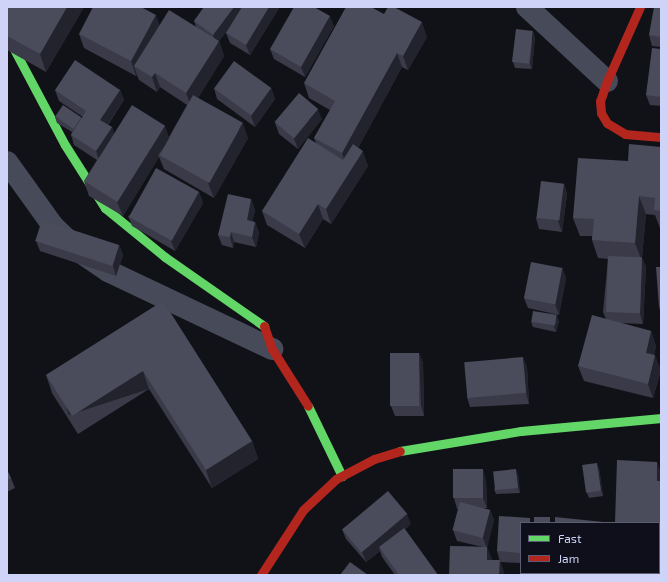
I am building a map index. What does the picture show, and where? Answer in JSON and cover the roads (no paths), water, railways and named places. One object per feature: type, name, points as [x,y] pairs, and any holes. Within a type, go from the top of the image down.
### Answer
[{"type":"street","points":[[527,7],[607,81]]},
{"type":"street","points":[[640,7],[607,81],[600,101],[606,123],[625,134],[661,137]]},
{"type":"street","points":[[7,36],[65,145],[105,208],[165,257],[241,304],[263,323],[272,349],[310,409],[342,476]]},
{"type":"street","points":[[7,162],[53,226],[80,252],[108,271],[272,349]]},
{"type":"street","points":[[261,575],[303,510],[342,476],[374,459],[407,449],[521,431],[661,418]]}]
